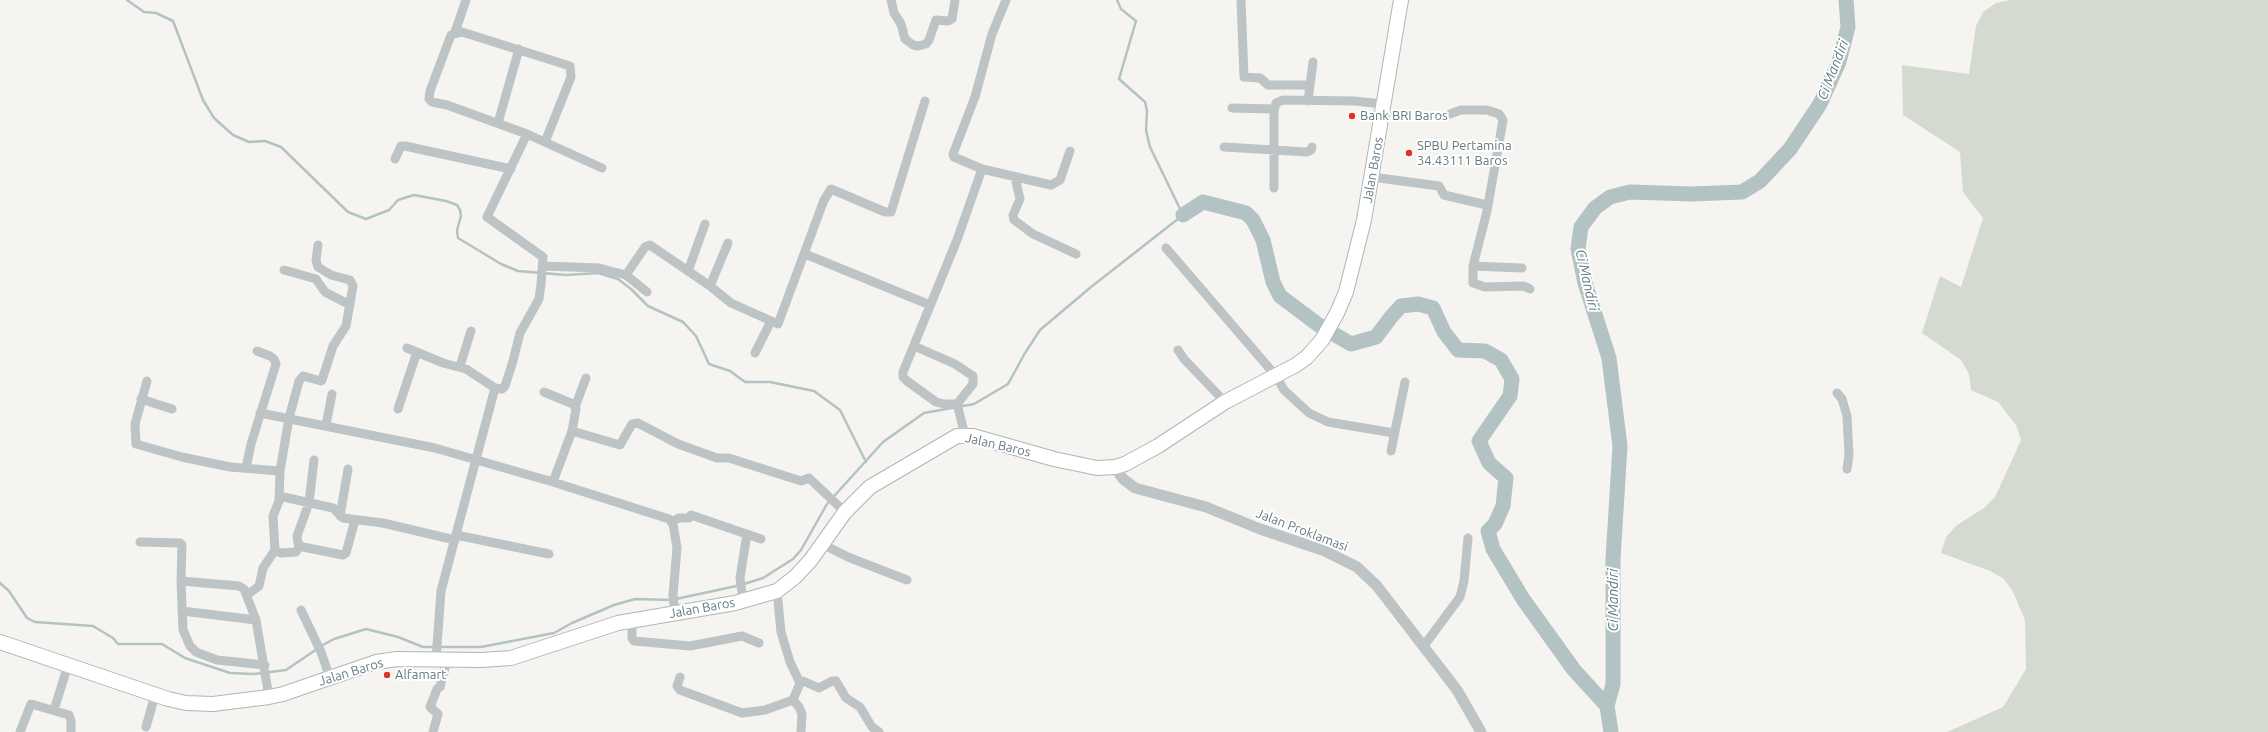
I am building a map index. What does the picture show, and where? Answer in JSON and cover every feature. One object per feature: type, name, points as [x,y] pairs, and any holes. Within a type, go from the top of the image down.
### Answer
[{"type":"main road","name":"Jalan Baros","points":[[0,642],[155,695],[186,703],[213,704],[269,697],[283,694],[376,662],[397,659],[440,657],[481,660],[511,658],[632,620],[741,591],[777,591],[795,577],[822,544],[841,508],[870,487],[951,438],[965,435],[1096,468],[1115,467],[1125,464],[1158,446],[1225,402],[1276,376],[1307,357],[1322,340],[1337,313],[1353,264],[1372,177],[1401,0]]},
{"type":"street","points":[[466,0],[455,32],[452,35],[430,91],[429,99],[432,102],[447,105],[527,134],[602,168]]},
{"type":"street","points":[[891,0],[894,13],[901,24],[904,39],[913,45],[918,46],[926,44],[929,40],[936,20],[948,21],[952,19],[955,0]]},
{"type":"street","points":[[1006,0],[992,34],[975,97],[953,154],[954,157],[982,169],[1045,185],[1055,184],[1060,180],[1070,151]]},
{"type":"street","points":[[1241,0],[1244,77],[1262,79],[1271,86],[1309,85]]},
{"type":"street","points":[[455,32],[462,32],[563,62],[570,66],[572,72],[545,142]]},
{"type":"street","points":[[498,123],[519,49]]},
{"type":"street","points":[[1308,101],[1313,62]]},
{"type":"street","points":[[1274,188],[1274,109],[1276,103],[1283,100],[1354,101],[1383,104]]},
{"type":"street","points":[[626,275],[647,245],[653,246],[710,286],[731,303],[778,324],[824,200],[831,188],[885,212],[891,212],[925,101]]},
{"type":"street","points":[[1232,108],[1274,109]]},
{"type":"street","points":[[1450,114],[1461,110],[1487,110],[1502,116],[1487,205],[1473,266],[1474,283],[1477,286],[1524,286],[1530,289]]},
{"type":"street","points":[[407,348],[443,363],[460,366],[472,372],[495,388],[502,390],[505,386],[520,333],[539,299],[543,269],[541,255],[489,221],[487,217],[527,134]]},
{"type":"street","points":[[395,158],[401,146],[405,146],[511,169]]},
{"type":"street","points":[[1224,147],[1309,152],[1312,147]]},
{"type":"street","points":[[958,407],[936,402],[903,377],[903,372],[957,240],[982,169]]},
{"type":"street","points":[[1015,177],[1020,199],[1013,215],[1014,220],[1033,234],[1076,254]]},
{"type":"street","points":[[1372,177],[1440,186],[1444,196],[1487,205]]},
{"type":"street","points":[[688,271],[705,224]]},
{"type":"street","points":[[710,286],[728,244]]},
{"type":"street","points":[[247,595],[259,586],[264,565],[275,551],[272,519],[278,503],[280,472],[289,418],[300,377],[303,376],[322,380],[334,346],[345,330],[353,286],[351,281],[331,275],[318,267],[316,260],[318,245]]},
{"type":"street","points":[[1166,248],[1276,376],[1292,398],[1309,413],[1328,422],[1394,433]]},
{"type":"street","points":[[805,254],[930,305]]},
{"type":"street","points":[[1473,266],[1522,268]]},
{"type":"street","points":[[543,269],[599,268],[626,275],[647,292]]},
{"type":"street","points":[[284,270],[316,279],[324,292],[350,305]]},
{"type":"street","points":[[755,353],[771,321]]},
{"type":"street","points":[[460,366],[471,331]]},
{"type":"street","points":[[914,346],[955,364],[973,376],[973,384],[958,407],[965,435]]},
{"type":"street","points":[[1178,350],[1184,359],[1225,402]]},
{"type":"street","points":[[246,468],[251,444],[260,413],[270,388],[276,364],[274,359],[270,356],[256,351]]},
{"type":"street","points":[[398,410],[417,352]]},
{"type":"street","points":[[553,482],[572,431],[575,406],[586,378]]},
{"type":"street","points":[[147,381],[135,424],[136,444],[189,459],[230,468],[246,468],[280,472]]},
{"type":"street","points":[[1391,451],[1405,382]]},
{"type":"street","points":[[432,732],[438,714],[430,707],[437,688],[440,687],[440,657],[437,641],[441,591],[495,388]]},
{"type":"street","points":[[544,392],[575,406]]},
{"type":"street","points":[[1837,393],[1842,399],[1847,416],[1849,455],[1847,469]]},
{"type":"street","points":[[326,425],[332,394]]},
{"type":"street","points":[[141,399],[172,409]]},
{"type":"street","points":[[260,413],[435,448],[553,482],[664,517],[671,522],[677,548],[673,595],[674,610]]},
{"type":"street","points":[[572,431],[620,446],[635,422],[678,444],[717,458],[733,459],[801,481],[809,478],[841,508]]},
{"type":"street","points":[[275,551],[281,553],[296,552],[300,545],[297,536],[309,502],[314,460]]},
{"type":"street","name":"Jalan Proklamasi","points":[[1115,467],[1123,479],[1135,488],[1206,507],[1260,529],[1325,551],[1357,567],[1377,586],[1457,690],[1481,732]]},
{"type":"street","points":[[340,516],[348,469]]},
{"type":"street","points":[[279,496],[334,508],[343,518],[383,523],[549,554]]},
{"type":"street","points":[[671,522],[679,518],[689,518],[691,515],[761,539]]},
{"type":"street","points":[[300,545],[345,555],[355,520]]},
{"type":"street","points":[[741,591],[746,549],[744,546],[747,534]]},
{"type":"street","points":[[1423,647],[1460,597],[1464,581],[1468,538]]},
{"type":"street","points":[[140,542],[180,543],[183,548],[181,581],[185,639],[196,652],[217,660],[265,666]]},
{"type":"street","points":[[822,544],[848,557],[907,580]]},
{"type":"street","points":[[181,581],[239,586],[244,589],[256,620],[265,666],[269,697]]},
{"type":"street","points":[[680,677],[677,686],[680,690],[742,713],[765,710],[793,700],[800,683],[790,662],[780,632],[777,591]]},
{"type":"street","points":[[301,610],[321,652],[330,678]]},
{"type":"street","points":[[182,611],[256,620]]},
{"type":"street","points":[[632,620],[632,638],[634,641],[690,646],[742,636],[759,643]]},
{"type":"street","points":[[54,710],[68,665]]},
{"type":"street","points":[[800,683],[803,681],[819,688],[832,681],[836,681],[846,698],[860,707],[872,727],[879,732]]},
{"type":"street","points":[[146,727],[155,695]]},
{"type":"street","points":[[793,700],[799,707],[802,714],[801,732]]},
{"type":"street","points":[[20,732],[31,704],[54,710],[70,717],[71,732]]},
{"type":"shaded area","points":[[2010,0],[2268,0],[2268,732],[1947,732],[2003,707],[2026,669],[2025,620],[2013,592],[2004,579],[1990,571],[1941,553],[1946,537],[1957,525],[1984,508],[1995,497],[2021,440],[2016,425],[1998,402],[1971,390],[1969,374],[1961,360],[1922,333],[1940,276],[1961,287],[1983,218],[1963,192],[1960,152],[1903,115],[1902,65],[1969,74],[1976,26],[1983,12],[1996,3]]},
{"type":"waterway","points":[[127,0],[144,12],[156,13],[173,21],[203,100],[214,118],[233,135],[249,142],[265,141],[281,147],[348,212],[366,219],[389,210],[398,200],[414,195],[446,201],[457,205],[460,210],[461,216],[457,230],[458,238],[501,264],[518,271],[566,275],[598,273],[618,279],[631,289],[648,306],[683,322],[696,336],[709,364],[730,371],[745,382],[770,382],[814,391],[840,410],[866,462]]},
{"type":"waterway","points":[[676,599],[741,585],[763,578],[793,559],[801,550],[827,504],[883,442],[924,413],[974,404],[1008,384],[1040,330],[1091,287],[1183,215],[1150,147],[1146,130],[1147,111],[1145,102],[1119,79],[1136,21],[1121,9],[1117,0]]},
{"type":"waterway","name":"Ci Mandiri","points":[[1611,732],[1607,706],[1613,684],[1613,559],[1620,446],[1609,358],[1585,283],[1578,249],[1581,227],[1595,208],[1610,197],[1630,192],[1692,194],[1742,192],[1760,181],[1790,149],[1820,104],[1839,62],[1848,27],[1846,0]]},
{"type":"waterway","points":[[1183,215],[1203,202],[1246,213],[1253,220],[1263,240],[1273,282],[1280,296],[1320,326],[1351,344],[1376,337],[1401,306],[1418,304],[1433,308],[1444,332],[1458,350],[1485,351],[1501,360],[1512,379],[1510,396],[1479,441],[1489,463],[1506,478],[1503,506],[1495,524],[1488,531],[1493,549],[1523,599],[1574,670],[1607,706]]},
{"type":"waterway","points":[[0,583],[9,591],[27,618],[35,622],[93,626],[113,638],[118,644],[162,644],[185,658],[230,673],[254,674],[286,670],[317,649]]},
{"type":"waterway","points":[[321,646],[334,639],[366,629],[398,637],[423,647],[481,647],[554,633],[572,623],[614,605],[635,599],[671,600]]},
{"type":"place","name":"Bank BRI Baros","points":[[1352,116]]},
{"type":"place","name":"SPBU Pertamina 34.43111 Baros","points":[[1409,153]]},
{"type":"place","name":"Alfamart","points":[[387,675]]}]
